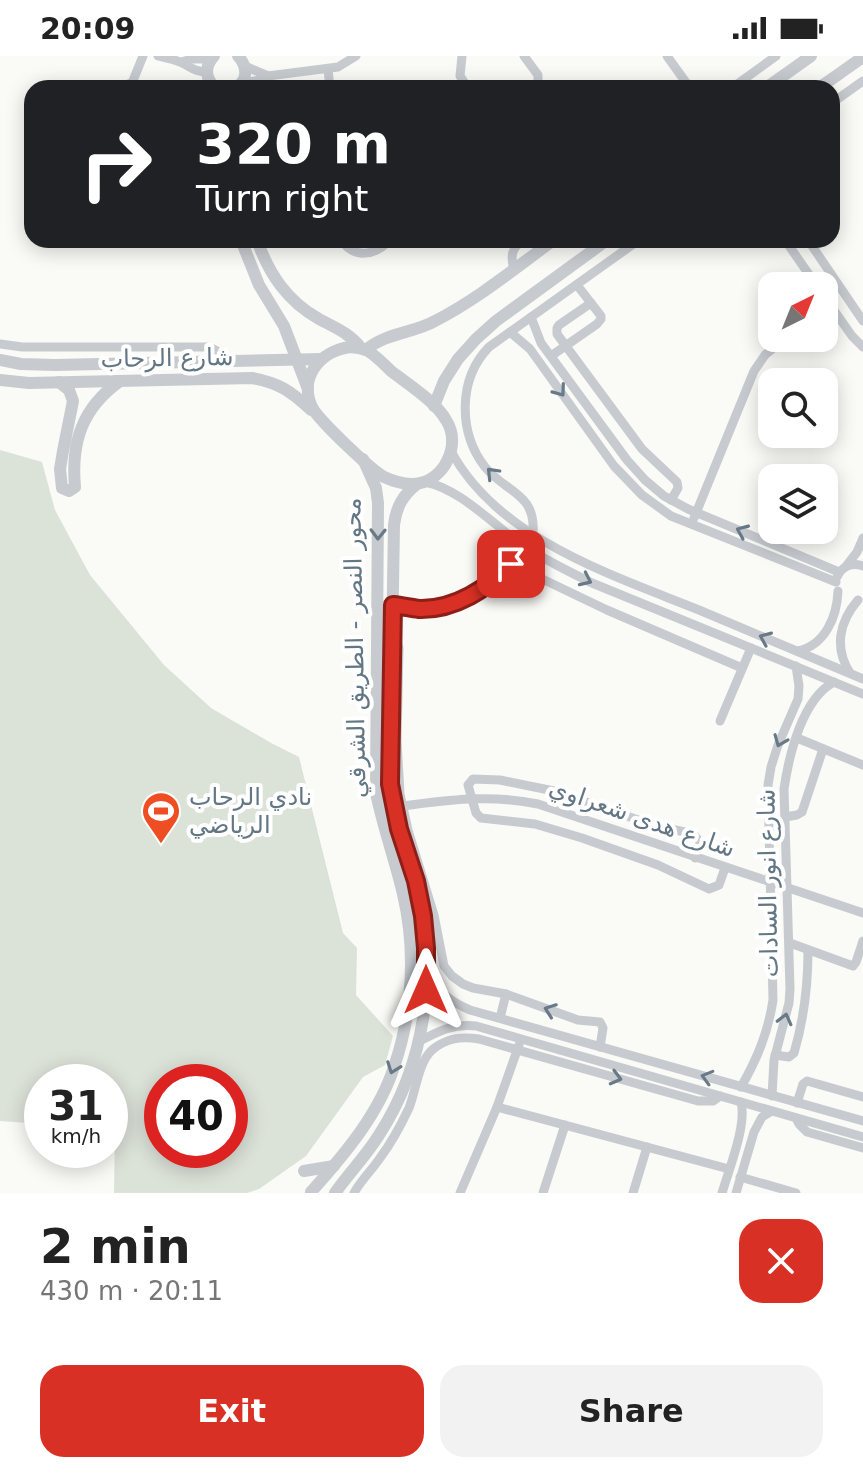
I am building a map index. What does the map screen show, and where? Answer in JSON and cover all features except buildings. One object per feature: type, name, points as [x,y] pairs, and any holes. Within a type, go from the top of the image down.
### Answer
[{"type":"street","points":[[133,80],[143,56]]},
{"type":"street","points":[[158,56],[182,62],[197,72],[207,72]]},
{"type":"street","points":[[259,80],[268,76],[338,67],[356,56]]},
{"type":"street","points":[[462,56],[460,76],[463,80]]},
{"type":"street","points":[[524,56],[538,75],[538,80]]},
{"type":"street","points":[[667,56],[684,80]]},
{"type":"street","points":[[743,80],[776,56]]},
{"type":"street","points":[[787,56],[795,67]]},
{"type":"street","points":[[777,80],[811,56]]},
{"type":"street","points":[[182,62],[212,57],[207,72],[210,80]]},
{"type":"street","points":[[830,80],[863,57]]},
{"type":"street","points":[[242,61],[268,76]]},
{"type":"street","points":[[242,61],[245,76],[242,80]]},
{"type":"street","points":[[328,69],[329,80]]},
{"type":"street","points":[[840,98],[862,83]]},
{"type":"street","points":[[244,248],[259,285],[284,326],[314,410],[321,419]]},
{"type":"street","points":[[260,248],[270,270],[287,294],[318,318],[344,331],[446,418],[451,434],[451,451],[472,483],[488,500],[533,533],[572,557],[607,573],[863,679]]},
{"type":"street","points":[[346,248],[359,253],[371,253],[382,248]]},
{"type":"street","points":[[514,248],[511,259],[514,269]]},
{"type":"street","name":"شارع الرحاب","points":[[0,360],[55,365],[321,359],[339,348],[364,349],[431,324],[458,309],[543,248]]},
{"type":"street","points":[[434,406],[444,381],[476,339],[596,248]]},
{"type":"street","points":[[533,533],[530,506],[498,480],[481,461],[469,436],[466,389],[474,366],[489,347],[628,248]]},
{"type":"street","points":[[791,248],[807,272]]},
{"type":"street","points":[[813,248],[863,321]]},
{"type":"street","points":[[823,272],[827,268]]},
{"type":"street","points":[[551,356],[600,322],[601,316],[577,285]]},
{"type":"street","points":[[591,303],[557,328],[557,334],[642,449],[677,482],[678,488],[671,500]]},
{"type":"street","points":[[531,317],[539,339],[645,480],[671,500],[696,513],[840,578]]},
{"type":"street","points":[[838,321],[863,347]]},
{"type":"street","points":[[510,332],[530,349],[614,466],[658,508],[691,525],[840,578]]},
{"type":"street","points":[[0,344],[22,347],[206,347],[215,349],[229,361]]},
{"type":"street","points":[[691,525],[754,371],[769,352]]},
{"type":"street","points":[[308,389],[311,374],[321,359]]},
{"type":"street","points":[[214,361],[215,378]]},
{"type":"street","name":"شارع الرحاب","points":[[0,380],[29,383],[252,378],[275,383],[300,399],[387,478],[397,482],[421,483]]},
{"type":"street","points":[[59,382],[69,390],[73,401],[60,469],[62,488],[69,491],[75,487],[74,454],[82,426],[101,396],[120,381]]},
{"type":"street","points":[[599,422],[614,412]]},
{"type":"street","name":"محور النصر - الطريق الشرقي","points":[[335,1193],[367,1153],[390,1117],[406,1081],[426,1004],[423,893],[399,829],[390,784],[395,515],[403,498],[432,478],[444,466],[451,451]]},
{"type":"street","name":"محور النصر - الطريق الشرقي","points":[[311,1193],[373,1111],[395,1065],[409,997],[407,917],[376,793],[378,503],[376,488],[363,459]]},
{"type":"street","points":[[421,483],[442,486],[524,546],[592,583],[863,694]]},
{"type":"street","points":[[460,497],[472,483]]},
{"type":"street","points":[[798,651],[807,649],[822,636],[835,614],[840,578],[863,538]]},
{"type":"street","points":[[393,605],[434,608],[460,600],[496,579],[524,546]]},
{"type":"street","points":[[511,564],[742,668]]},
{"type":"street","points":[[840,578],[857,564],[863,566]]},
{"type":"street","points":[[840,578],[845,598],[861,600]]},
{"type":"street","points":[[377,587],[394,588]]},
{"type":"street","points":[[850,673],[844,664],[840,633],[847,617],[861,600]]},
{"type":"street","points":[[652,629],[660,611]]},
{"type":"street","points":[[393,628],[399,648],[398,769],[402,806],[423,893],[434,915],[444,966],[463,984],[506,994],[578,1020],[600,1022],[603,1028],[600,1047]]},
{"type":"street","points":[[822,636],[829,644],[839,643]]},
{"type":"street","points":[[720,721],[751,648]]},
{"type":"street","name":"شارع انور السادات","points":[[741,1087],[765,1036],[773,1000],[768,794],[771,767],[798,699],[796,666]]},
{"type":"street","name":"شارع انور السادات","points":[[772,1096],[772,1071],[789,1003],[790,943],[784,789],[797,738],[815,698],[834,682]]},
{"type":"street","points":[[797,738],[863,765]]},
{"type":"street","points":[[785,817],[802,812],[823,749]]},
{"type":"street","points":[[771,767],[787,769]]},
{"type":"street","points":[[695,858],[700,842],[693,834],[650,824],[538,787],[487,779],[469,782],[476,813],[484,819],[535,824],[629,854],[709,889],[719,885],[725,868]]},
{"type":"street","name":"شارع هدى شعراوي","points":[[402,806],[471,798],[516,799],[538,804],[863,913]]},
{"type":"street","points":[[580,817],[585,801]]},
{"type":"street","points":[[629,854],[634,836]]},
{"type":"street","points":[[790,943],[853,966],[863,941]]},
{"type":"street","points":[[775,1055],[789,1057],[794,1053],[807,992],[808,950]]},
{"type":"street","points":[[427,976],[457,1005],[863,1121]]},
{"type":"street","points":[[500,1018],[506,994]]},
{"type":"street","points":[[476,1026],[474,1021],[479,1012]]},
{"type":"street","points":[[418,1042],[448,1027],[464,1024],[476,1026],[863,1137]]},
{"type":"street","points":[[551,1047],[553,1033]]},
{"type":"street","points":[[460,1193],[497,1107],[521,1038]]},
{"type":"street","points":[[354,1193],[396,1134],[417,1088],[422,1064],[433,1049],[450,1039],[479,1039],[698,1101],[713,1101],[720,1096]]},
{"type":"street","points":[[753,1067],[761,1073],[772,1071]]},
{"type":"street","points":[[797,1103],[803,1084],[807,1081],[863,1097]]},
{"type":"street","points":[[722,1193],[743,1118],[741,1102]]},
{"type":"street","points":[[497,1107],[729,1169]]},
{"type":"street","points":[[736,1193],[757,1124],[772,1111]]},
{"type":"street","points":[[796,1118],[807,1132],[863,1148]]},
{"type":"street","points":[[543,1193],[565,1125]]},
{"type":"street","points":[[633,1193],[647,1147]]},
{"type":"street","points":[[304,1171],[334,1166]]},
{"type":"street","points":[[740,1177],[796,1193]]},
{"type":"shaded area","name":"نادي الرحاب الرياضي","points":[[0,450],[42,462],[55,510],[90,575],[164,665],[211,708],[299,757],[343,933],[357,948],[356,995],[393,1036],[385,1065],[363,1077],[306,1156],[259,1189],[247,1193],[114,1193],[114,1168],[128,1168],[128,1064],[24,1064],[24,1123],[0,1121]]},
{"type":"place","name":"نادي الرحاب الرياضي","points":[[161,845]]},
{"type":"route","points":[[426,990],[423,916],[390,784],[393,605],[434,608],[460,600],[479,591],[511,564]]}]
